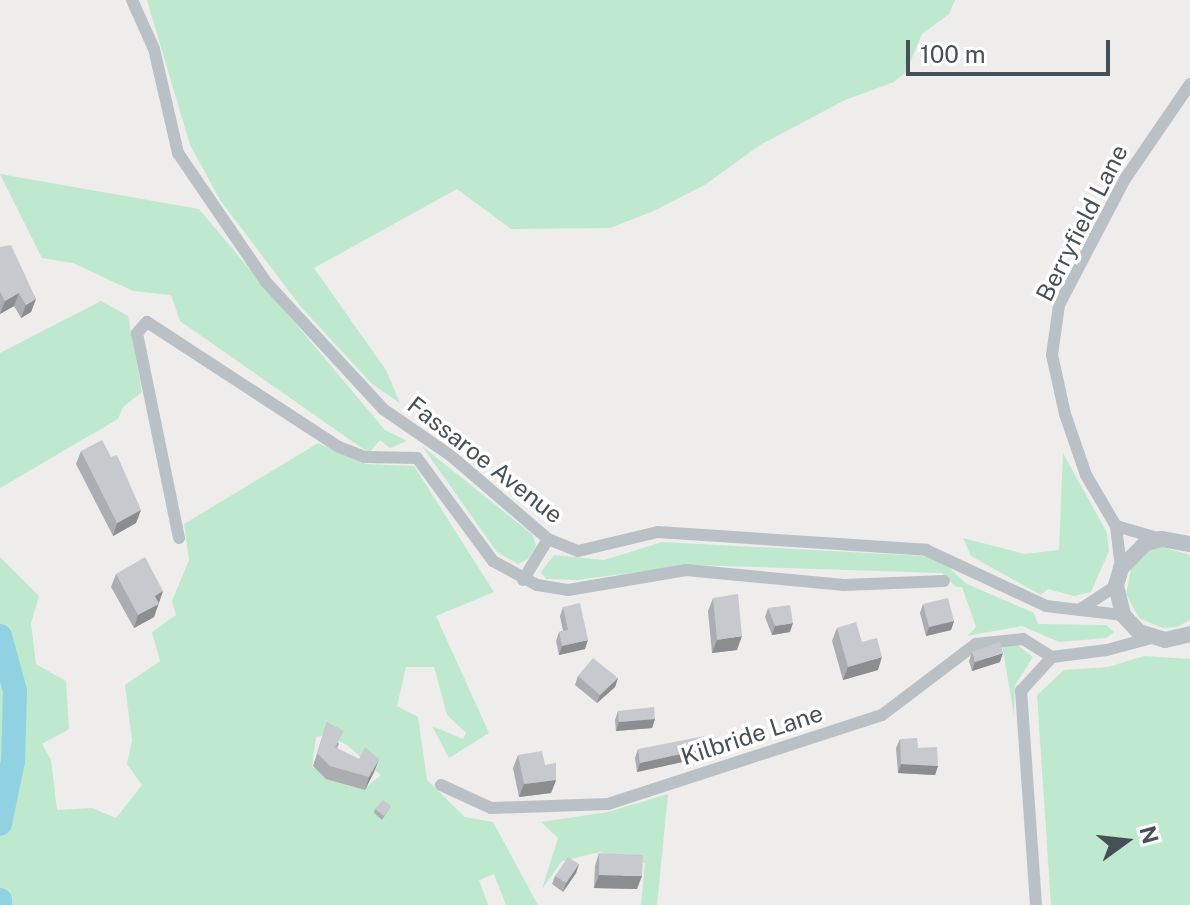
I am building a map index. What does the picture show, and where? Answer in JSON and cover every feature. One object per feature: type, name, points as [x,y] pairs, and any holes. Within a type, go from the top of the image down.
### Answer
[{"type":"street","name":"Fassaroe Avenue","points":[[132,0],[154,49],[178,153],[266,282],[383,409],[450,455],[548,539],[578,551],[658,532],[926,550],[1046,606],[1126,619]]},
{"type":"street","name":"Berryfield Lane","points":[[1121,568],[1116,526],[1086,475],[1065,414],[1052,355],[1059,305],[1125,179],[1190,84]]},
{"type":"street","points":[[179,538],[137,333],[147,322],[339,447],[365,457],[417,458],[493,561],[523,580],[568,590],[686,570],[844,585],[944,581]]},
{"type":"street","points":[[1116,526],[1190,544]]},
{"type":"street","points":[[523,580],[548,539]]},
{"type":"street","points":[[1120,646],[1126,619],[1116,586],[1121,568],[1138,549],[1161,539]]},
{"type":"street","points":[[1079,610],[1116,586]]},
{"type":"street","points":[[1126,619],[1151,638]]},
{"type":"street","points":[[1036,905],[1021,691],[1052,657],[1151,638],[1190,634]]},
{"type":"street","name":"Kilbride Lane","points":[[441,785],[491,808],[608,804],[882,715],[976,644],[1023,639],[1052,657]]},
{"type":"green space","points":[[147,0],[955,0],[949,14],[922,34],[906,72],[894,82],[845,100],[760,145],[706,184],[654,211],[610,228],[511,229],[457,189],[314,268],[386,370],[400,403],[372,384],[301,307],[220,200],[190,145]]},
{"type":"green space","points":[[0,174],[199,209],[385,430],[407,441],[390,448],[380,440],[369,453],[180,321],[171,295],[133,291],[73,263],[42,258]]},
{"type":"green space","points":[[101,301],[128,316],[142,392],[123,407],[118,419],[0,488],[0,353]]},
{"type":"green space","points":[[318,443],[366,464],[414,466],[494,592],[436,616],[489,733],[449,758],[432,726],[463,739],[466,733],[447,715],[434,667],[406,667],[397,706],[418,717],[427,780],[465,817],[493,822],[538,905],[506,905],[494,874],[479,880],[488,905],[0,905],[0,557],[39,596],[31,623],[36,664],[66,681],[69,729],[42,744],[51,760],[57,810],[92,808],[116,818],[142,785],[127,764],[132,740],[125,685],[160,661],[152,632],[176,615],[172,601],[189,560],[184,524]],"holes":[[[325,735],[347,745],[381,775],[363,790],[312,767],[316,737]]]},
{"type":"green space","points":[[422,446],[533,535],[536,546],[528,559],[518,564],[497,552]]},
{"type":"green space","points":[[1063,453],[1107,533],[1109,551],[1091,592],[1074,596],[1048,589],[1041,595],[971,556],[963,538],[1025,554],[1059,550]]},
{"type":"green space","points":[[662,542],[923,556],[944,563],[967,584],[1034,613],[1038,624],[1106,625],[1114,632],[1106,638],[1059,642],[1022,626],[967,636],[976,627],[962,587],[956,587],[942,573],[689,565],[577,580],[546,579],[541,572],[554,555],[604,560]]},
{"type":"green space","points":[[1162,547],[1190,555],[1190,620],[1177,627],[1163,628],[1139,618],[1126,594],[1131,569],[1150,551]]},
{"type":"green space","points":[[1002,644],[1016,644],[1033,657],[1015,685],[1014,716]]},
{"type":"green space","points":[[1144,656],[1190,659],[1190,905],[1051,905],[1037,695],[1064,670],[1108,667]]},
{"type":"green space","points":[[668,794],[657,905],[641,905],[645,863],[600,852],[562,861],[542,889],[558,838],[541,822],[608,812]]},
{"type":"building","points":[[11,245],[36,299],[26,305],[19,293],[5,301],[0,292],[0,247]]},
{"type":"building","points":[[102,440],[111,457],[117,455],[141,510],[117,523],[81,451]]},
{"type":"building","points":[[145,557],[163,591],[155,596],[159,604],[138,615],[116,574]]},
{"type":"building","points":[[738,594],[742,636],[717,640],[713,598]]},
{"type":"building","points":[[948,598],[954,621],[929,627],[923,604]]},
{"type":"building","points":[[580,603],[588,640],[562,646],[559,632],[568,630],[563,607]]},
{"type":"building","points":[[790,605],[793,623],[775,626],[768,608]]},
{"type":"building","points":[[856,622],[862,642],[877,638],[882,657],[848,667],[837,628]]},
{"type":"building","points":[[1000,642],[1003,653],[975,662],[972,652]]},
{"type":"building","points":[[593,658],[618,678],[600,695],[578,676]]},
{"type":"building","points":[[654,707],[655,719],[619,722],[618,711]]},
{"type":"building","points":[[327,722],[344,731],[335,747],[359,759],[365,747],[379,759],[369,777],[330,766],[317,753]]},
{"type":"building","points":[[705,736],[708,748],[640,763],[638,749]]},
{"type":"building","points":[[917,738],[918,748],[937,747],[938,766],[901,764],[900,739]]},
{"type":"building","points":[[542,751],[545,765],[556,763],[556,780],[524,784],[518,755]]},
{"type":"building","points":[[383,800],[391,806],[384,816],[375,809]]},
{"type":"building","points":[[599,853],[643,855],[642,876],[599,875]]},
{"type":"building","points":[[568,857],[579,864],[566,883],[555,876]]},
{"type":"waterway","points":[[0,636],[15,691],[13,761],[0,824]]},
{"type":"waterway","points":[[0,900],[0,905]]}]
